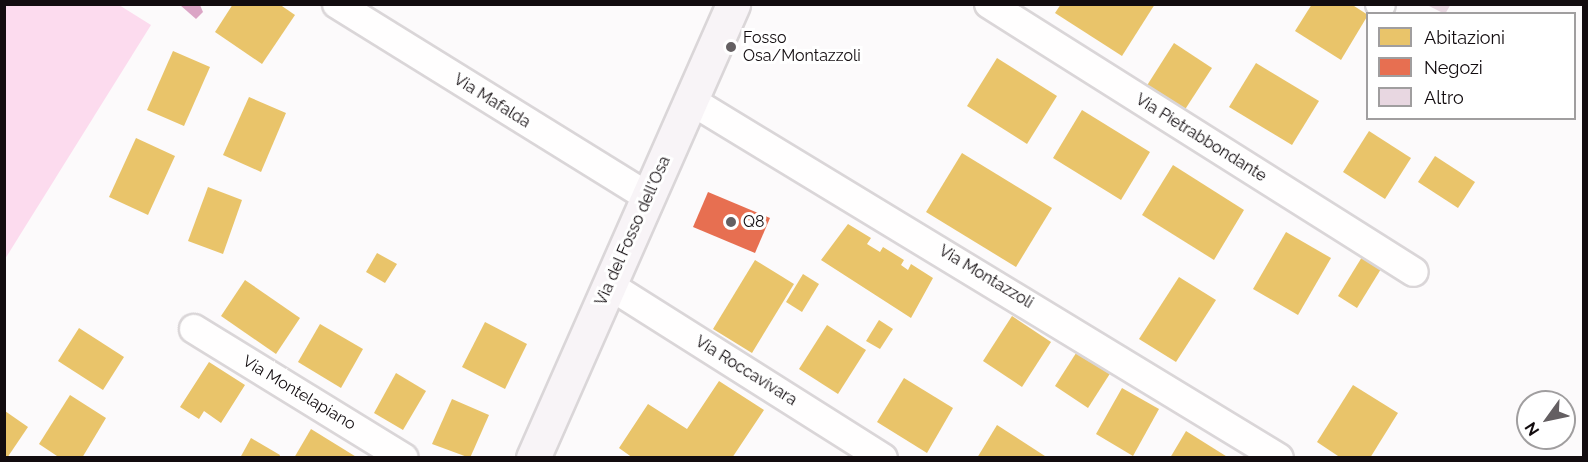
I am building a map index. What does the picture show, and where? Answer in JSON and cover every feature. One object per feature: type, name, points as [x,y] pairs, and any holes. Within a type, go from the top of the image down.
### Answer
[{"type":"street","name":"Via Mafalda","points":[[337,4],[648,197]]},
{"type":"street","name":"Via del Fosso dell'Osa","points":[[533,458],[733,4]]},
{"type":"street","name":"Via Pietrabbondante","points":[[989,4],[1414,272]]},
{"type":"street","name":"Via Montazzoli","points":[[690,100],[1279,458]]},
{"type":"street","name":"Via Roccavivara","points":[[609,285],[883,458]]},
{"type":"street","name":"Via Montelapiano","points":[[194,330],[404,458]]},
{"type":"shaded area","points":[[5,4],[119,5],[151,25],[5,259]]},
{"type":"shaded area","points":[[180,5],[200,5],[203,12],[196,19]]},
{"type":"building: Abitazioni","points":[[233,4],[279,4],[295,15],[262,64],[215,32]]},
{"type":"building: Abitazioni","points":[[1061,4],[1155,4],[1122,56],[1055,13]]},
{"type":"building: Abitazioni","points":[[1312,4],[1351,4],[1366,14],[1366,18],[1341,60],[1295,31]]},
{"type":"building: Abitazioni","points":[[1174,43],[1212,68],[1184,111],[1146,87]]},
{"type":"building: Abitazioni","points":[[173,51],[210,67],[184,126],[147,110]]},
{"type":"building: Abitazioni","points":[[997,58],[1057,96],[1027,144],[967,106]]},
{"type":"building: Abitazioni","points":[[1256,63],[1319,101],[1292,145],[1229,107]]},
{"type":"building: Abitazioni","points":[[249,97],[286,113],[261,172],[223,155]]},
{"type":"building: Abitazioni","points":[[1082,110],[1150,152],[1121,200],[1053,158]]},
{"type":"building: Abitazioni","points":[[1369,131],[1411,158],[1385,199],[1343,172]]},
{"type":"building: Abitazioni","points":[[136,138],[175,156],[148,215],[109,197]]},
{"type":"building: Abitazioni","points":[[962,153],[1052,208],[1016,267],[926,212]]},
{"type":"building: Abitazioni","points":[[1435,156],[1475,182],[1458,208],[1418,182]]},
{"type":"building: Abitazioni","points":[[1173,165],[1244,210],[1214,260],[1142,215]]},
{"type":"building: Abitazioni","points":[[208,187],[242,200],[223,254],[188,241]]},
{"type":"building: Abitazioni","points":[[848,224],[871,238],[867,244],[880,252],[883,247],[904,260],[901,265],[908,270],[911,264],[933,278],[911,318],[821,260]]},
{"type":"building: Abitazioni","points":[[1286,232],[1331,258],[1298,315],[1253,289]]},
{"type":"building: Abitazioni","points":[[377,253],[397,264],[385,283],[366,272]]},
{"type":"building: Abitazioni","points":[[1362,257],[1381,269],[1357,308],[1338,296]]},
{"type":"building: Abitazioni","points":[[755,260],[794,284],[752,353],[713,329]]},
{"type":"building: Abitazioni","points":[[803,274],[819,284],[802,312],[786,302]]},
{"type":"building: Abitazioni","points":[[1179,277],[1216,300],[1176,362],[1139,339]]},
{"type":"building: Abitazioni","points":[[245,280],[300,318],[276,354],[221,316]]},
{"type":"building: Abitazioni","points":[[1012,316],[1051,342],[1022,387],[983,361]]},
{"type":"building: Abitazioni","points":[[879,320],[893,329],[880,349],[866,341]]},
{"type":"building: Abitazioni","points":[[485,322],[527,344],[505,389],[462,367]]},
{"type":"building: Abitazioni","points":[[320,324],[363,349],[341,388],[298,362]]},
{"type":"building: Abitazioni","points":[[827,325],[866,350],[838,394],[799,369]]},
{"type":"building: Abitazioni","points":[[79,328],[124,357],[103,390],[58,361]]},
{"type":"building: Abitazioni","points":[[1078,350],[1111,372],[1088,408],[1055,386]]},
{"type":"building: Abitazioni","points":[[209,362],[245,385],[221,423],[204,411],[199,419],[180,407]]},
{"type":"building: Abitazioni","points":[[396,373],[426,391],[403,430],[374,413]]},
{"type":"building: Abitazioni","points":[[904,378],[953,408],[927,453],[877,422]]},
{"type":"building: Abitazioni","points":[[719,381],[764,410],[732,458],[633,458],[619,448],[648,404],[687,429]]},
{"type":"building: Abitazioni","points":[[1353,385],[1398,413],[1370,458],[1341,458],[1317,442]]},
{"type":"building: Abitazioni","points":[[1122,388],[1159,409],[1133,456],[1096,434]]},
{"type":"building: Abitazioni","points":[[70,395],[106,418],[82,458],[60,458],[39,444]]},
{"type":"building: Abitazioni","points":[[452,399],[489,415],[470,458],[432,444]]},
{"type":"building: Abitazioni","points":[[5,411],[28,427],[7,458],[4,458]]},
{"type":"building: Abitazioni","points":[[997,425],[1048,458],[977,458]]},
{"type":"building: Abitazioni","points":[[311,429],[358,458],[294,458]]},
{"type":"building: Abitazioni","points":[[1186,431],[1229,458],[1170,458]]},
{"type":"building: Abitazioni","points":[[251,438],[280,455],[279,458],[240,458]]},
{"type":"building: Negozi","name":"Q8","points":[[708,192],[770,218],[755,253],[693,227]]},
{"type":"building: Altro","points":[[1425,4],[1451,4],[1446,12],[1441,12]]},
{"type":"place","name":"Fosso Osa/Montazzoli","points":[[731,47]]},
{"type":"place","name":"Q8","points":[[731,222]]}]
